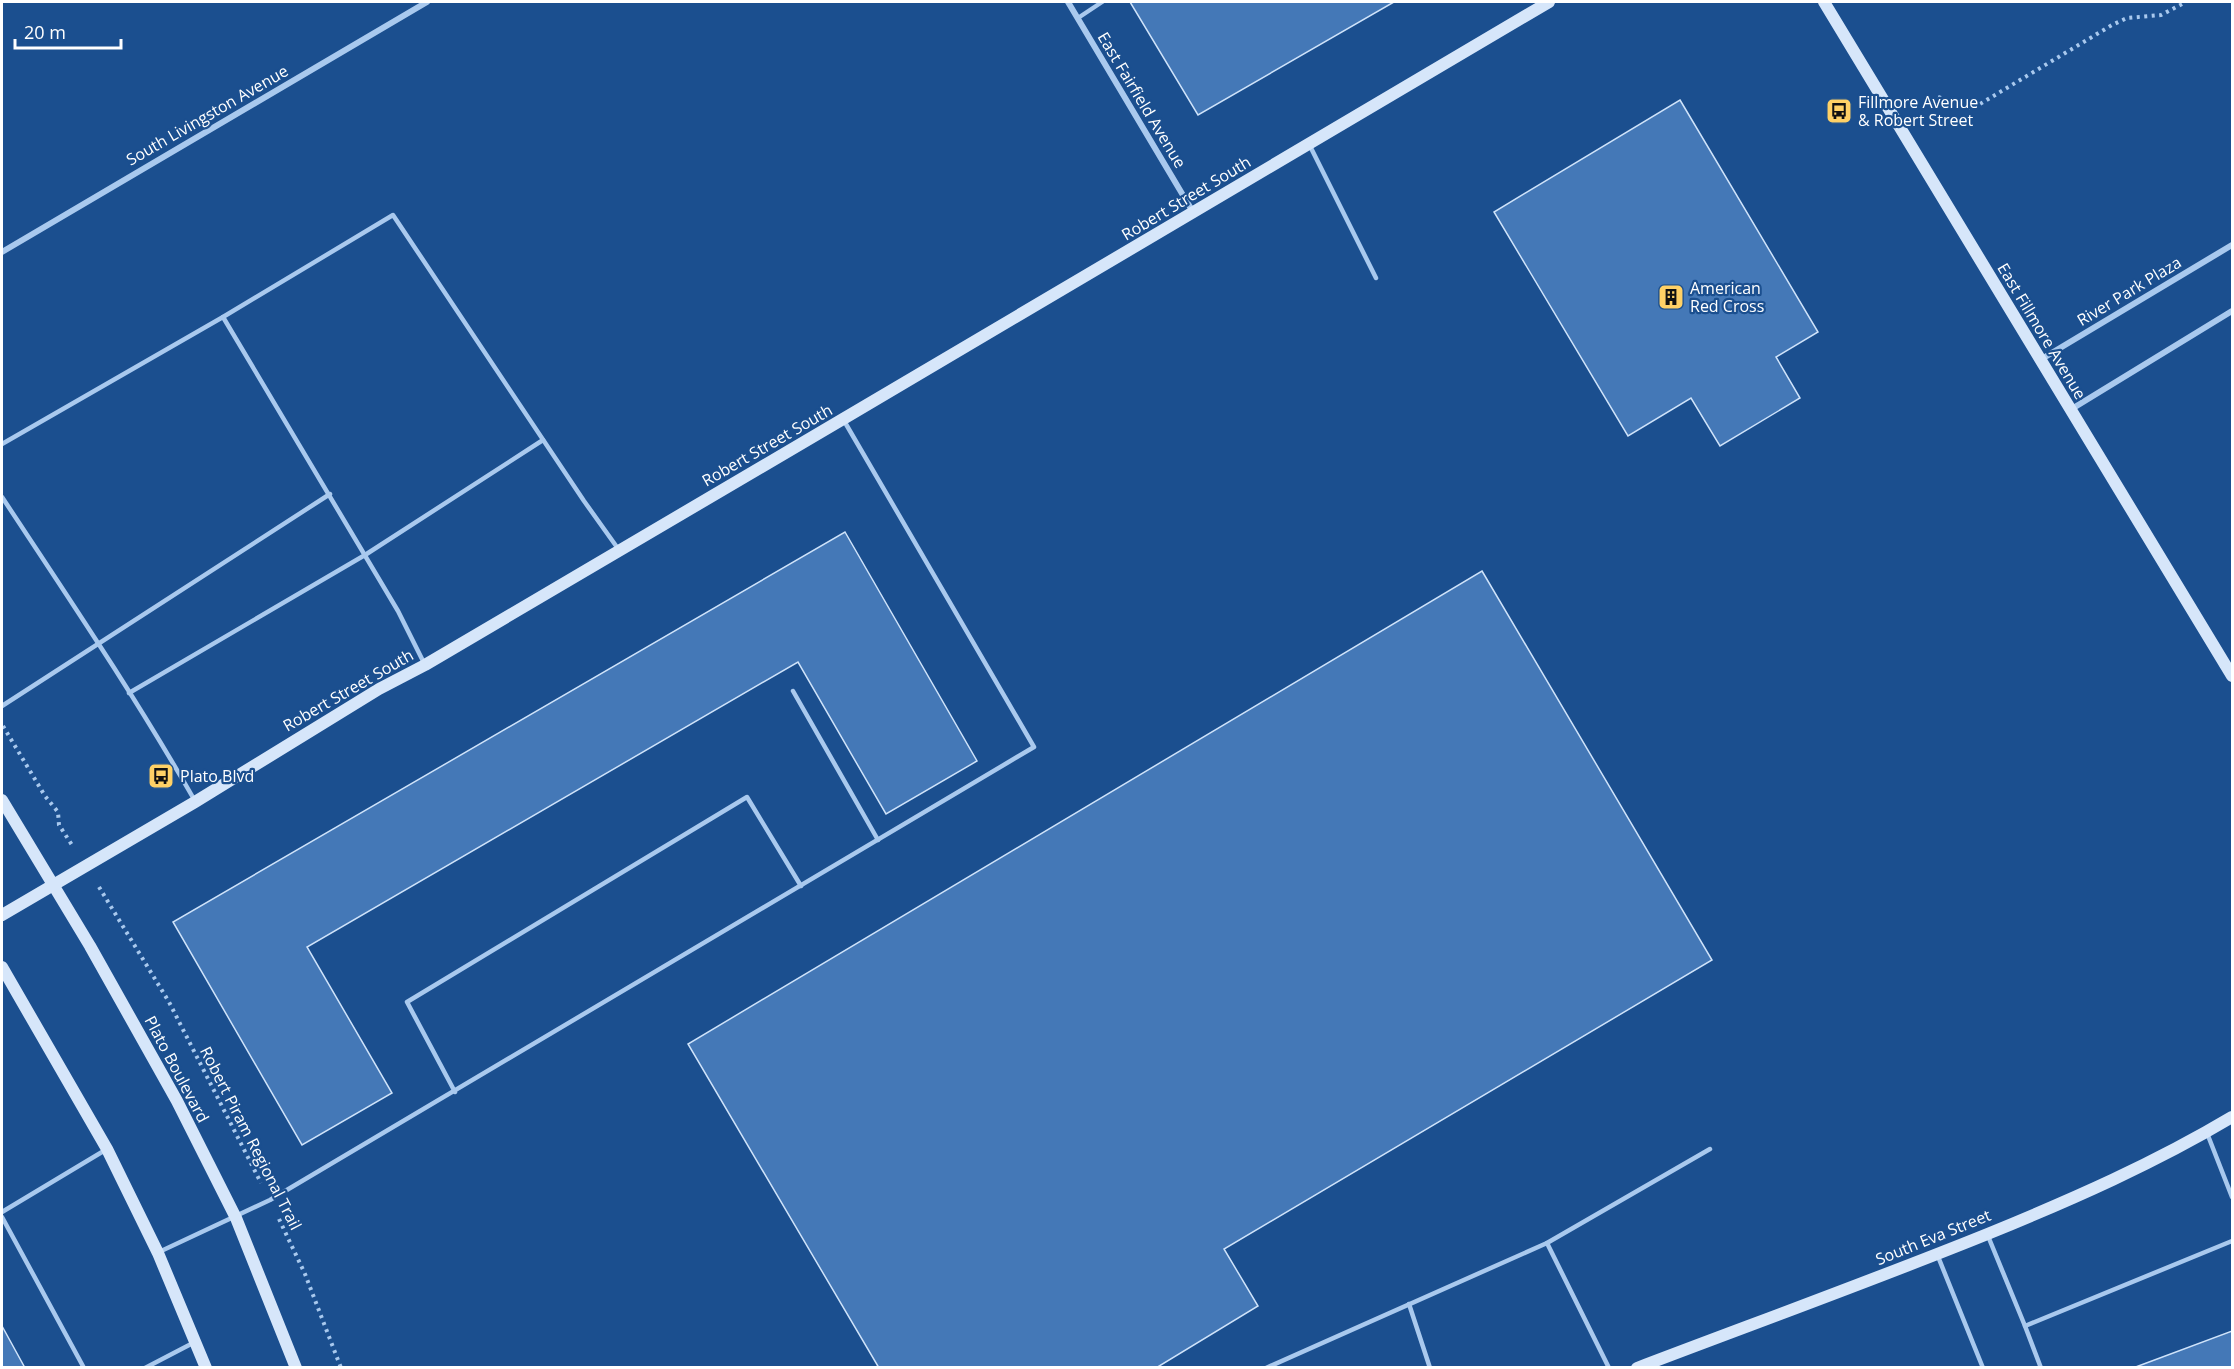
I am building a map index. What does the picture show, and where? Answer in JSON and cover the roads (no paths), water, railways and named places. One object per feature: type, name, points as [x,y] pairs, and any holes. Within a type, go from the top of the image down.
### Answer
[{"type":"main road","name":"Robert Street South","points":[[2,915],[195,802],[379,689],[843,419],[1549,2]]},
{"type":"main road","name":"East Fillmore Avenue","points":[[1824,2],[2232,676]]},
{"type":"main road","name":"Plato Boulevard","points":[[2,800],[90,946],[155,1061],[236,1218],[296,1368]]},
{"type":"main road","points":[[2,967],[107,1149],[158,1253],[206,1368]]},
{"type":"main road","name":"South Eva Street","points":[[1637,1368],[1937,1254],[2078,1197],[2207,1133],[2232,1118]]},
{"type":"street","name":"South Livingston Avenue","points":[[2,252],[427,2]]},
{"type":"street","name":"East Fairfield Avenue","points":[[1068,2],[1193,213]]},
{"type":"street","name":"River Park Plaza","points":[[2040,360],[2232,245]]},
{"type":"street","points":[[2070,410],[2232,311]]},
{"type":"lane","points":[[1078,18],[1102,2]]},
{"type":"lane","points":[[1309,144],[1377,278]]},
{"type":"lane","points":[[2,444],[223,317],[393,215],[619,550]]},
{"type":"lane","points":[[223,317],[398,610],[424,664]]},
{"type":"lane","points":[[158,1253],[270,1200],[1034,747],[843,419]]},
{"type":"lane","points":[[129,693],[365,555],[543,440]]},
{"type":"lane","points":[[2,706],[330,494]]},
{"type":"lane","points":[[2,496],[99,643],[165,748],[195,802]]},
{"type":"lane","points":[[793,691],[878,840]]},
{"type":"lane","points":[[455,1092],[407,1002],[747,798],[801,886]]},
{"type":"lane","points":[[2207,1133],[2232,1197]]},
{"type":"lane","points":[[84,1368],[2,1214],[107,1149]]},
{"type":"lane","points":[[1266,1368],[1547,1243],[1710,1149]]},
{"type":"lane","points":[[1987,1234],[2041,1368]]},
{"type":"lane","points":[[2025,1326],[2232,1241]]},
{"type":"lane","points":[[1547,1243],[1609,1368]]},
{"type":"lane","points":[[1937,1254],[1983,1368]]},
{"type":"lane","points":[[1409,1304],[1430,1368]]},
{"type":"lane","points":[[145,1368],[196,1341]]},
{"type":"place","name":"Fillmore Avenue & Robert Street","points":[[1839,111]]},
{"type":"place","name":"American Red Cross","points":[[1671,297]]},
{"type":"place","name":"Plato Blvd","points":[[161,776]]}]
